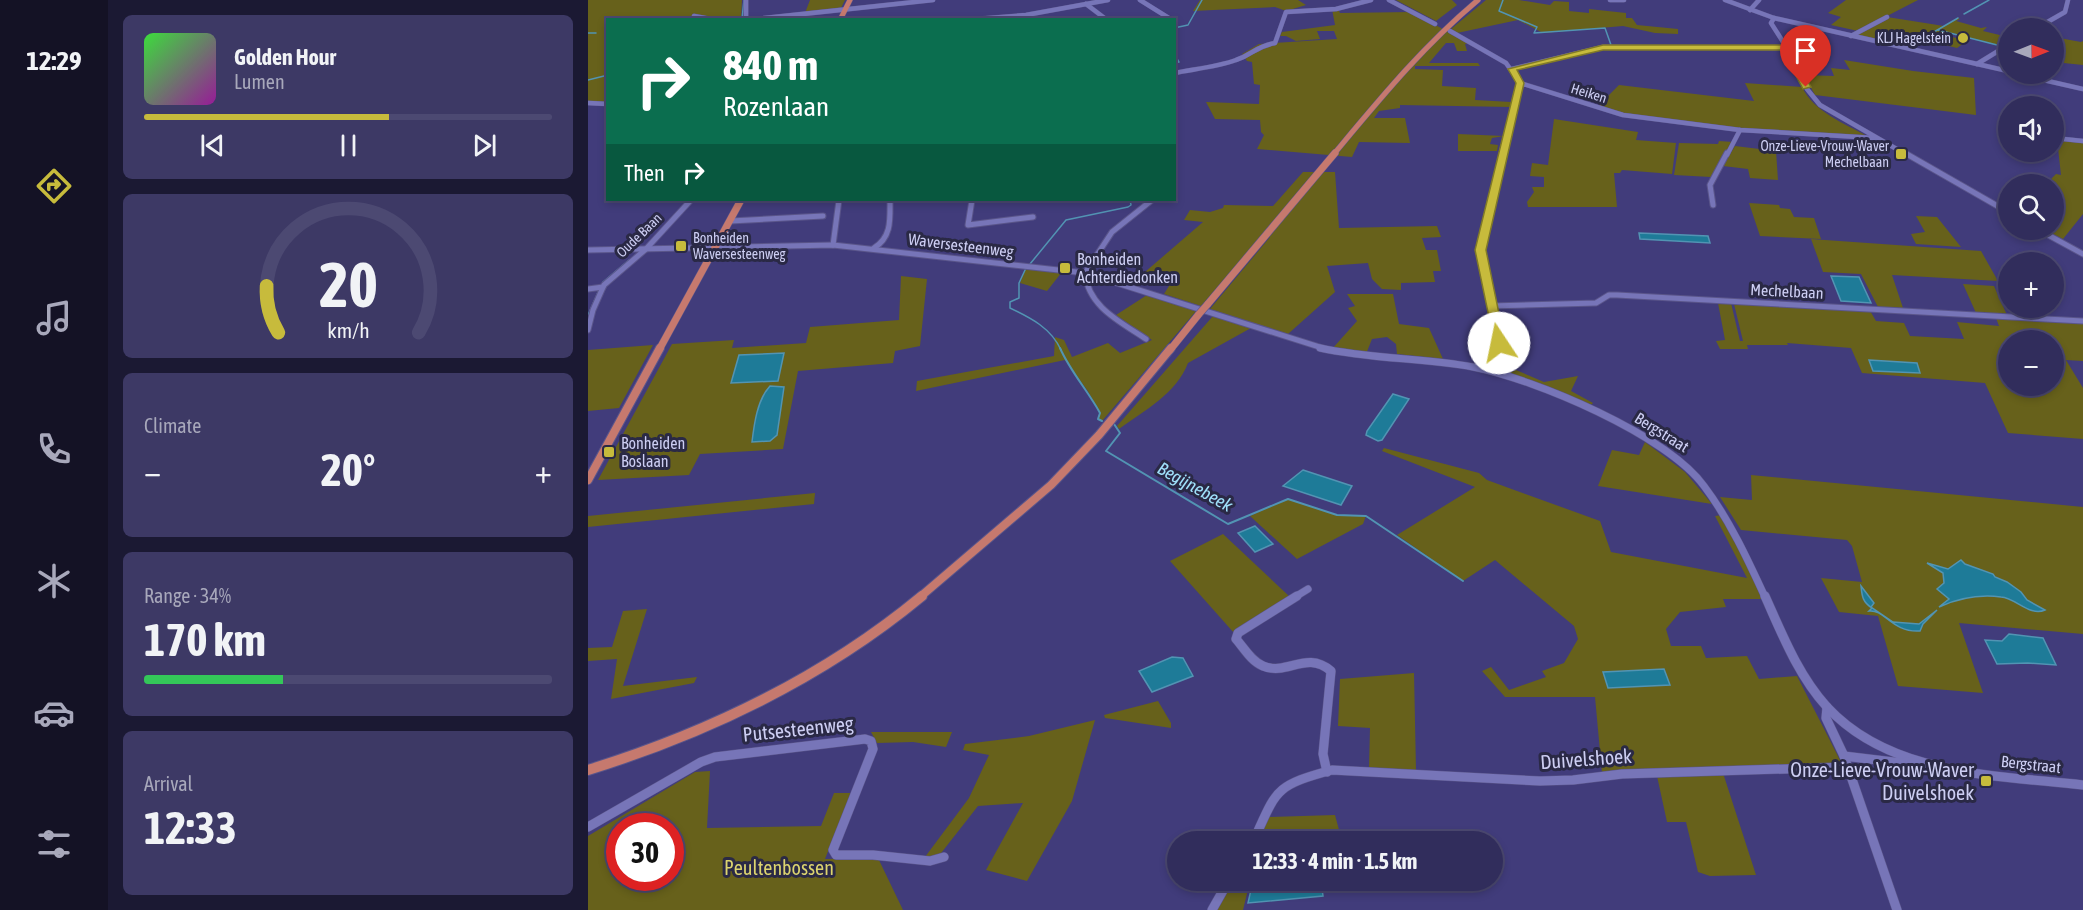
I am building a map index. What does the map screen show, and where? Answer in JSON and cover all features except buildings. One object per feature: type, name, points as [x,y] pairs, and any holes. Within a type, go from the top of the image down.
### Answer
[{"type":"main road","points":[[841,18],[850,0]]},
{"type":"main road","points":[[588,770],[672,742],[752,707],[814,673],[882,627],[1018,516],[1096,439],[1399,76],[1478,0]]},
{"type":"main road","points":[[588,480],[740,201]]},
{"type":"street","points":[[746,0],[747,18]]},
{"type":"street","points":[[767,18],[933,0]]},
{"type":"street","points":[[988,18],[1026,15],[1108,0]]},
{"type":"street","points":[[1140,0],[1169,18]]},
{"type":"street","points":[[1176,73],[1235,61],[1250,55],[1258,46],[1275,43],[1286,12],[1336,9],[1371,0]]},
{"type":"street","points":[[1389,0],[1435,24]]},
{"type":"street","points":[[1610,0],[1624,0]]},
{"type":"street","points":[[1725,0],[1773,18],[1998,69]]},
{"type":"street","points":[[1750,10],[1758,0]]},
{"type":"street","points":[[2055,18],[2066,12],[2068,0]]},
{"type":"street","points":[[1086,4],[1104,18]]},
{"type":"street","points":[[694,16],[705,18]]},
{"type":"street","points":[[1851,36],[1887,17]]},
{"type":"street","points":[[1773,18],[1771,22],[1807,89],[1820,105],[1998,206]]},
{"type":"street","points":[[1446,29],[1506,63],[1520,83],[1481,250],[1503,362],[1498,372]]},
{"type":"street","points":[[1512,69],[1603,48],[1785,46]]},
{"type":"street","points":[[1977,64],[1998,51]]},
{"type":"street","name":"Heiken","points":[[1520,83],[1623,115],[1740,130],[1875,138]]},
{"type":"street","points":[[2064,84],[2083,88]]},
{"type":"street","points":[[588,103],[606,104]]},
{"type":"street","points":[[1713,205],[1710,185],[1740,130]]},
{"type":"street","points":[[2064,139],[2083,141]]},
{"type":"street","name":"Oude Baan","points":[[588,330],[593,310],[603,287],[611,277],[646,249],[690,201]]},
{"type":"street","points":[[833,245],[839,201]]},
{"type":"street","points":[[874,248],[884,242],[889,232],[890,201]]},
{"type":"street","points":[[972,201],[968,225],[1033,217]]},
{"type":"street","points":[[1146,339],[1099,305],[1085,283],[1085,273],[1112,232],[1151,201]]},
{"type":"street","points":[[730,220],[824,216]]},
{"type":"street","points":[[2057,240],[2083,254]]},
{"type":"street","name":"Waversesteenweg","points":[[588,250],[833,245],[874,248],[1085,273],[1159,295]]},
{"type":"street","points":[[588,289],[603,287]]},
{"type":"street","name":"Bergstraat","points":[[1159,295],[1322,349],[1498,372],[1525,381],[1639,433],[1677,457],[1693,472],[1714,500],[1746,555],[1799,669],[1827,707],[1860,733],[1915,761],[1947,770],[2083,785]]},
{"type":"street","name":"Mechelbaan","points":[[1492,306],[1596,303],[1609,295],[1617,295],[2083,321]]},
{"type":"street","points":[[1308,589],[1238,633],[1236,639],[1261,665],[1272,669],[1301,662],[1318,661],[1332,671],[1323,754],[1327,771]]},
{"type":"street","points":[[1827,707],[1826,718],[1844,756],[1897,910]]},
{"type":"street","name":"Putsesteenweg","points":[[588,827],[701,762],[715,757],[865,739],[871,741],[873,749],[833,850],[836,855],[873,855],[930,861],[944,857]]},
{"type":"street","points":[[1844,756],[1902,763],[1915,761]]},
{"type":"street","name":"Duivelshoek","points":[[1258,831],[1277,793],[1312,775],[1327,771],[1540,781],[1573,780],[1622,774],[1847,767]]},
{"type":"street","points":[[1212,910],[1223,891]]},
{"type":"green space","points":[[588,0],[742,0],[741,18],[606,18],[606,103],[588,101]]},
{"type":"green space","points":[[810,0],[845,0],[840,10],[805,13]]},
{"type":"green space","points":[[1200,0],[1298,0],[1306,5],[1286,11],[1275,7],[1193,11]]},
{"type":"green space","points":[[1396,0],[1452,0],[1457,5],[1436,21]]},
{"type":"green space","points":[[1486,0],[1519,0],[1550,5],[1554,1],[1569,2],[1569,11],[1589,13],[1589,9],[1626,13],[1626,18],[1632,18],[1637,25],[1678,29],[1678,34],[1655,33],[1623,26],[1543,33],[1518,20],[1457,33],[1451,29]]},
{"type":"green space","points":[[1846,0],[1918,0],[1858,31],[1831,25],[1841,17],[1828,13]]},
{"type":"green space","points":[[1332,9],[1338,9],[1340,13],[1411,12],[1469,43],[1465,44],[1467,51],[1457,51],[1454,43],[1446,43],[1429,63],[1478,63],[1480,66],[1415,66],[1415,69],[1443,70],[1442,86],[1476,88],[1475,100],[1511,102],[1511,107],[1400,105],[1400,108],[1379,111],[1374,118],[1405,118],[1410,143],[1359,142],[1352,157],[1257,149],[1264,135],[1261,132],[1260,120],[1215,119],[1206,102],[1259,104],[1260,85],[1254,84],[1252,62],[1247,61],[1242,54],[1259,44],[1337,39],[1334,31],[1317,31],[1320,39],[1296,41],[1280,36],[1282,32],[1335,25]]},
{"type":"green space","points":[[1887,17],[1944,26],[1958,18],[1960,19],[1956,21],[1981,28],[1987,27],[1983,31],[1998,35],[1998,45],[1952,33],[1949,36],[1967,41],[1957,48],[1892,32],[1880,41],[1855,35]]},
{"type":"green space","points":[[2064,39],[2083,41],[2083,65],[2064,63]]},
{"type":"green space","points":[[1844,60],[1974,78],[1976,115],[1815,95],[1804,75],[1834,76],[1831,68],[1850,70]]},
{"type":"green space","points":[[1745,83],[1802,87],[1807,96],[1822,110],[1867,136],[1697,125],[1630,115],[1597,107],[1619,85],[1754,101]]},
{"type":"green space","points":[[1554,119],[1638,132],[1636,140],[1676,143],[1672,174],[1622,170],[1620,173],[1614,173],[1617,207],[1528,207],[1527,202],[1534,192],[1532,187],[1544,187],[1544,177],[1530,176],[1532,163],[1548,165]]},
{"type":"green space","points":[[1458,134],[1504,136],[1492,138],[1490,144],[1498,145],[1497,151],[1458,151]]},
{"type":"green space","points":[[2064,140],[2083,141],[2083,214],[2064,238],[2064,174],[2061,174],[2060,162],[2064,162]]},
{"type":"green space","points":[[1719,141],[1733,142],[1711,177],[1674,175],[1679,143],[1718,144]]},
{"type":"green space","points":[[1735,146],[1776,151],[1778,180],[1750,178],[1748,169],[1723,166]]},
{"type":"green space","points":[[1303,172],[1335,172],[1339,228],[1437,226],[1441,237],[1422,238],[1426,250],[1437,250],[1441,271],[1433,271],[1435,282],[1401,283],[1401,290],[1382,289],[1372,279],[1368,263],[1327,266],[1335,292],[1288,334],[1210,309],[1270,237],[1262,235],[1201,306],[1164,294],[1174,278],[1145,272],[1203,222],[1184,220],[1190,210],[1210,212],[1223,208],[1224,205],[1273,206]]},
{"type":"green space","points":[[1749,203],[1779,205],[1780,208],[1790,209],[1794,217],[1814,218],[1821,239],[1760,236]]},
{"type":"green space","points":[[1916,216],[1937,217],[1961,247],[1916,244],[1911,234],[1925,232]]},
{"type":"green space","points":[[1811,239],[1981,251],[1998,281],[1892,275],[1903,308],[1878,307],[1861,274],[1823,272]]},
{"type":"green space","points":[[1026,268],[1062,272],[1047,291],[1020,283]]},
{"type":"green space","points":[[901,276],[927,279],[920,346],[895,351],[893,363],[798,371],[783,449],[700,454],[689,475],[598,480],[672,344],[734,340],[732,348],[806,343],[810,327],[899,320]]},
{"type":"green space","points":[[1963,284],[1994,286],[1998,295],[1998,314],[1976,313]]},
{"type":"green space","points":[[1347,294],[1393,294],[1399,324],[1429,328],[1443,359],[1397,354],[1396,344],[1387,337],[1372,339],[1366,354],[1332,349],[1357,321],[1348,308],[1355,306]]},
{"type":"green space","points":[[1147,295],[1197,310],[1102,421],[1098,419],[1100,412],[1087,390],[1065,360],[916,391],[917,381],[1054,356],[1055,337],[1064,340],[1072,357],[1108,343],[1120,353],[1152,340],[1116,315]]},
{"type":"green space","points":[[1718,303],[1731,303],[1740,341],[1743,341],[1734,304],[1869,309],[1876,321],[1904,323],[1910,336],[1964,339],[1957,322],[1999,326],[1996,318],[2083,323],[2083,361],[2066,360],[2083,388],[2083,439],[2008,433],[1985,383],[1862,373],[1851,348],[1787,343],[1788,345],[1747,345],[1748,349],[1720,349],[1716,341],[1725,340]]},
{"type":"green space","points":[[1213,316],[1251,328],[1188,363],[1183,374],[1168,392],[1119,429],[1117,426]]},
{"type":"green space","points":[[653,345],[619,408],[588,411],[588,350]]},
{"type":"green space","points":[[1516,370],[1544,382],[1578,376],[1571,391],[1593,403],[1590,406],[1510,373]]},
{"type":"green space","points":[[1645,442],[1685,472],[1712,504],[1598,486],[1612,450],[1639,455]]},
{"type":"green space","points":[[1384,448],[1479,473],[1487,480],[1600,521],[1611,552],[1747,578],[1715,516],[1723,515],[1765,599],[1723,599],[1726,607],[1680,612],[1666,629],[1671,646],[1701,646],[1706,658],[1747,656],[1759,679],[1797,676],[1841,762],[1838,765],[1602,773],[1595,697],[1505,697],[1482,671],[1491,667],[1509,690],[1546,677],[1542,671],[1564,663],[1578,639],[1574,626],[1495,560],[1463,581],[1397,535],[1475,487],[1382,451]]},
{"type":"green space","points":[[1751,475],[2083,507],[2083,634],[1959,623],[1983,693],[1898,686],[1878,616],[1839,612],[1821,578],[1862,582],[1852,546],[1847,540],[1741,530],[1720,497],[1752,500]]},
{"type":"green space","points":[[815,493],[814,504],[588,527],[588,516]]},
{"type":"green space","points":[[1288,499],[1337,515],[1366,516],[1363,524],[1297,559],[1250,516]]},
{"type":"green space","points":[[1223,534],[1290,597],[1234,633],[1170,561]]},
{"type":"green space","points":[[647,609],[623,686],[697,677],[694,683],[611,699],[617,659],[588,661],[588,648],[612,647],[623,611]]},
{"type":"green space","points":[[1414,673],[1416,770],[1369,769],[1370,728],[1338,726],[1340,679]]},
{"type":"green space","points":[[1158,701],[1171,723],[1171,728],[1105,718],[1104,715]]},
{"type":"green space","points":[[1095,720],[1072,801],[1027,881],[986,870],[1023,803],[978,806],[938,857],[925,857],[969,798],[989,755],[963,750],[965,744],[1029,736]]},
{"type":"green space","points":[[871,732],[952,732],[946,747],[913,742],[877,743]]},
{"type":"green space","name":"Peultenbossen","points":[[710,771],[707,828],[821,826],[834,793],[851,793],[825,859],[878,858],[903,910],[588,910],[588,836],[606,825],[606,891],[684,891],[684,813],[626,813],[695,772]]},
{"type":"green space","points":[[1723,773],[1756,875],[1710,876],[1698,872],[1686,822],[1667,822],[1657,776]]},
{"type":"green space","points":[[1335,815],[1339,831],[1262,831],[1269,817]]},
{"type":"green space","points":[[1228,891],[1248,891],[1243,910],[1217,910]]},
{"type":"water","points":[[1639,233],[1708,236],[1710,243],[1640,239]]},
{"type":"water","points":[[1831,276],[1859,277],[1871,303],[1841,301]]},
{"type":"water","points":[[784,353],[778,381],[731,383],[739,355]]},
{"type":"water","points":[[1869,360],[1917,363],[1920,373],[1873,371]]},
{"type":"water","points":[[770,386],[784,387],[777,435],[770,441],[752,442],[759,405]]},
{"type":"water","points":[[1393,394],[1409,399],[1382,440],[1378,441],[1366,435],[1367,431]]},
{"type":"water","points":[[1303,470],[1352,486],[1341,505],[1283,486]]},
{"type":"water","points":[[1255,526],[1273,544],[1255,552],[1238,533]]},
{"type":"water","points":[[1961,560],[1965,564],[1993,574],[2007,582],[2021,592],[2027,600],[2045,610],[2034,611],[2007,598],[1993,596],[1954,601],[1939,607],[1949,599],[1937,589],[1944,583],[1943,573],[1927,563],[1948,569]]},
{"type":"water","points":[[1861,586],[1874,603],[1871,607],[1893,622],[1919,624],[1937,610],[1923,624],[1920,631],[1910,631],[1896,625],[1875,611],[1869,611],[1872,608],[1864,601]]},
{"type":"water","points":[[2009,634],[2043,638],[2056,665],[1997,664],[1985,640],[2002,641]]},
{"type":"water","points":[[1172,657],[1183,658],[1193,676],[1152,692],[1139,671]]},
{"type":"water","points":[[1664,669],[1670,685],[1608,688],[1603,672]]},
{"type":"water","points":[[1251,891],[1322,891],[1323,896],[1248,903]]},
{"type":"waterway","points":[[742,18],[744,0]]},
{"type":"waterway","name":"Begijnebeek","points":[[1176,28],[1188,25],[1202,0]]},
{"type":"waterway","points":[[1503,0],[1499,11],[1537,27],[1534,33],[1605,28],[1611,45]]},
{"type":"waterway","points":[[1964,14],[1989,0]]},
{"type":"waterway","points":[[1908,47],[1958,18]]},
{"type":"waterway","points":[[1938,30],[1998,45]]},
{"type":"waterway","points":[[588,33],[596,33]]},
{"type":"waterway","name":"Begijnebeek","points":[[1176,57],[1179,62],[1176,63]]},
{"type":"waterway","points":[[588,80],[606,76]]},
{"type":"waterway","name":"Begijnebeek","points":[[1030,264],[1066,220],[1128,207],[1131,205],[1130,201]]},
{"type":"waterway","points":[[603,282],[629,260]]},
{"type":"waterway","name":"Begijnebeek","points":[[1026,268],[1019,283],[1019,298],[1010,302],[1010,308],[1046,330],[1060,348]]},
{"type":"waterway","points":[[588,315],[599,290]]},
{"type":"waterway","name":"Begijnebeek","points":[[1060,348],[1100,413],[1098,419],[1102,421]]},
{"type":"waterway","name":"Begijnebeek","points":[[1114,424],[1120,433],[1106,451],[1228,524],[1288,499],[1337,515],[1366,516],[1463,581]]},
{"type":"place","name":"KLJ Hagelstein","points":[[1963,38]]},
{"type":"place","name":"Onze-Lieve-Vrouw-Waver Mechelbaan","points":[[1901,154]]},
{"type":"place","name":"Bonheiden Waversesteenweg","points":[[681,246]]},
{"type":"place","name":"Bonheiden Achterdiedonken","points":[[1065,268]]},
{"type":"place","name":"Bonheiden Boslaan","points":[[609,452]]},
{"type":"place","name":"Onze-Lieve-Vrouw-Waver Duivelshoek","points":[[1986,781]]},
{"type":"route","points":[[1499,343],[1481,250],[1520,83],[1512,69],[1603,48],[1785,48],[1806,87]]}]
